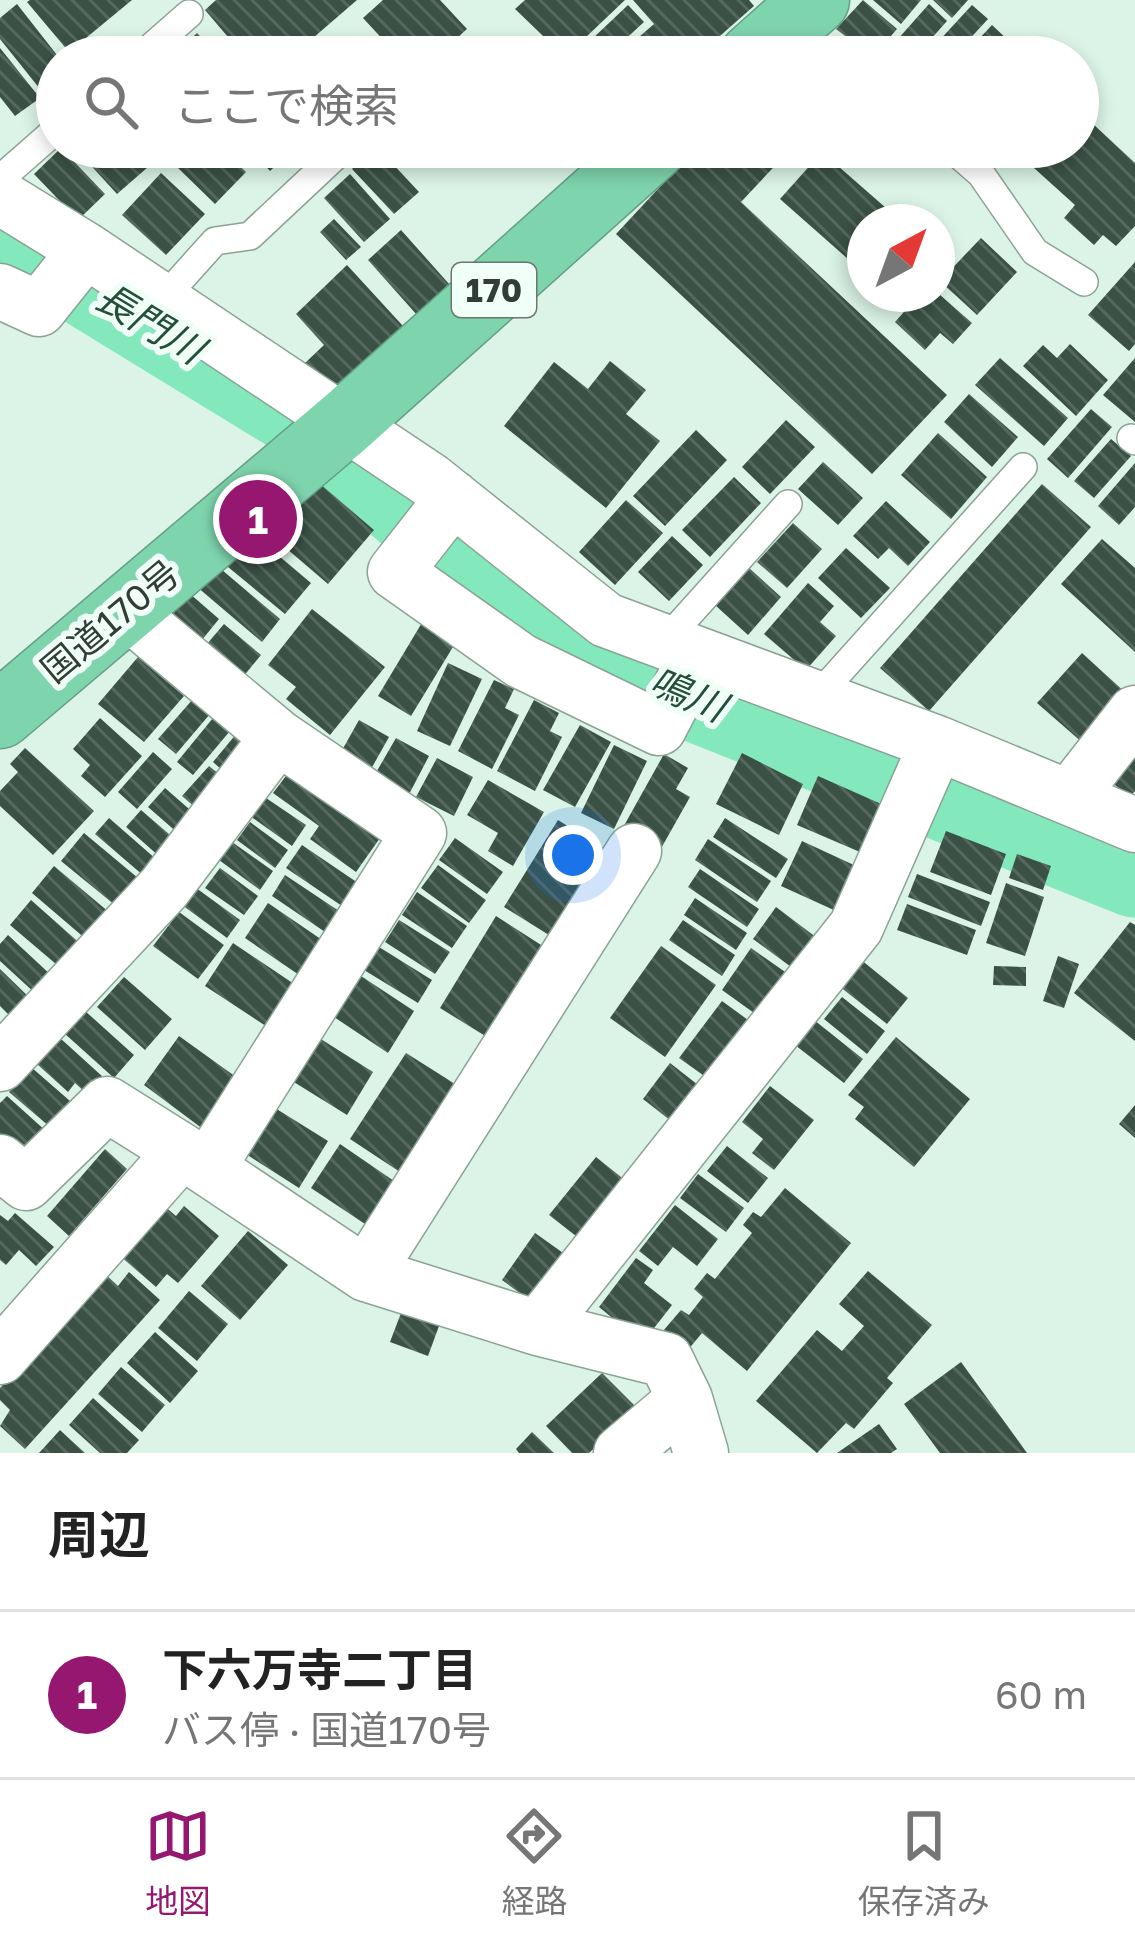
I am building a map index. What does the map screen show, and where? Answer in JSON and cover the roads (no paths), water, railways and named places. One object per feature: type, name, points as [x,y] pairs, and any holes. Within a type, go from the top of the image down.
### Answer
[{"type":"highway","name":"国道170号","points":[[0,715],[328,437],[629,168]]},
{"type":"street","points":[[0,197],[162,300],[328,437],[453,498],[606,620],[937,743],[1135,825]]},
{"type":"street","points":[[20,300],[84,251]]},
{"type":"street","points":[[453,498],[394,572],[520,662],[659,728],[680,649]]},
{"type":"street","points":[[0,1358],[195,1159],[419,833],[278,737],[124,609]]},
{"type":"street","points":[[1071,795],[1135,713]]},
{"type":"street","points":[[0,1064],[164,888],[278,737]]},
{"type":"street","points":[[538,1328],[856,927],[937,743]]},
{"type":"street","points":[[366,1274],[634,851]]},
{"type":"street","points":[[0,1162],[26,1183],[107,1104],[366,1274],[538,1328],[666,1360],[685,1399],[701,1453]]},
{"type":"street","points":[[621,1453],[685,1399]]},
{"type":"lane","points":[[164,36],[189,14]]},
{"type":"lane","points":[[0,179],[36,147]]},
{"type":"lane","points":[[162,300],[215,241],[250,236],[322,168]]},
{"type":"lane","points":[[974,168],[1035,252],[1084,282]]},
{"type":"lane","points":[[815,699],[1023,467]]},
{"type":"lane","points":[[680,649],[788,504]]},
{"type":"waterway","name":"鳴川","points":[[0,231],[299,414],[527,613],[660,684],[1135,874]]},
{"type":"place","name":"下六万寺二丁目","points":[[258,519]]},
{"type":"water label","name":"長門川","points":[[150,323]]}]
